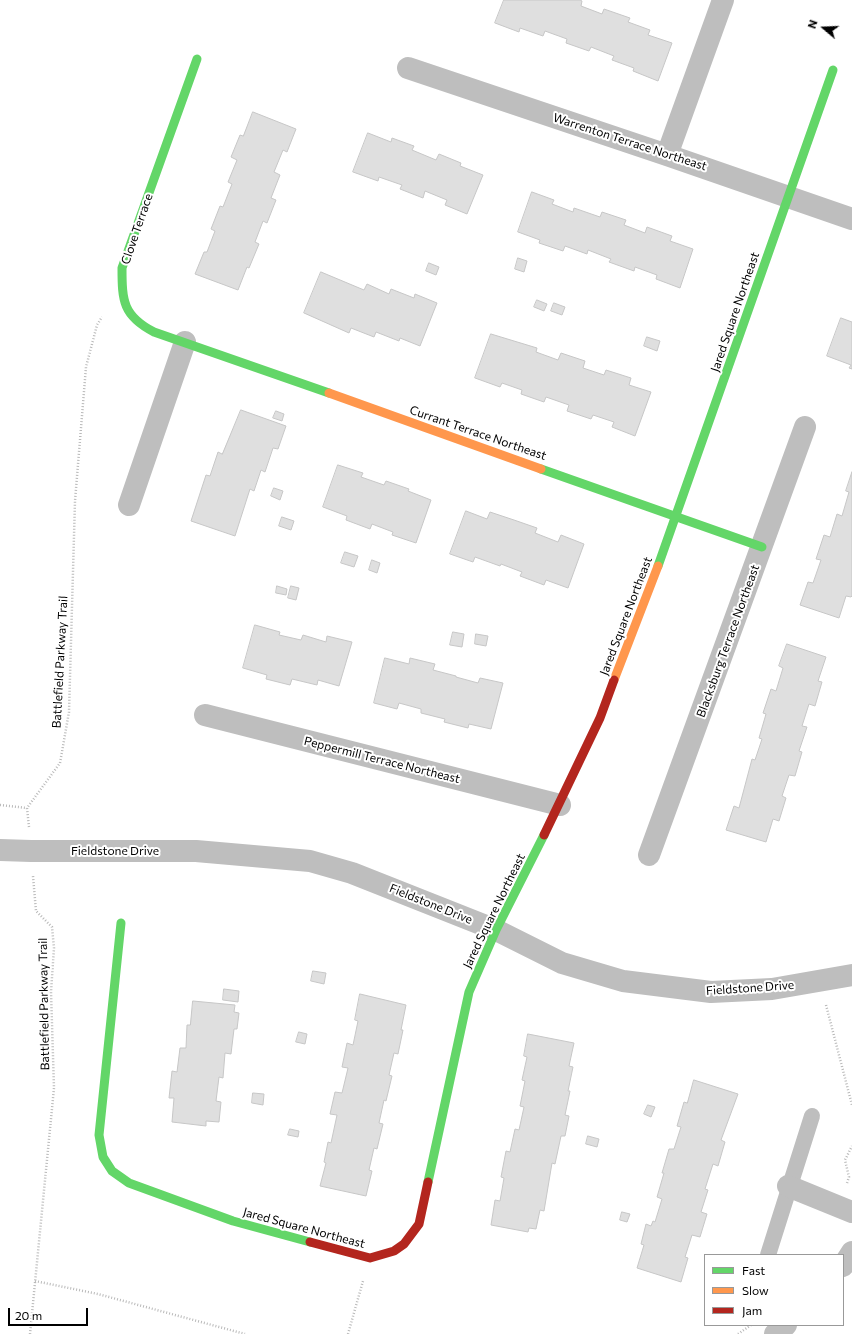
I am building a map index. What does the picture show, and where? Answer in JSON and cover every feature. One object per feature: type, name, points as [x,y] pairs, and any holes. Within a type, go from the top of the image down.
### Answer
[{"type":"street","points":[[667,154],[723,0]]},
{"type":"street","name":"Clove Terrace","points":[[185,342],[161,336],[143,327],[128,312],[122,294],[122,268],[198,59]]},
{"type":"street","name":"Warrenton Terrace Northeast","points":[[408,68],[667,154],[852,220]]},
{"type":"street","name":"Jared Square Northeast","points":[[121,923],[99,1135],[103,1157],[112,1171],[129,1183],[233,1221],[370,1258],[388,1255],[406,1243],[419,1224],[469,992],[496,930],[560,805],[600,718],[677,516],[833,70]]},
{"type":"street","points":[[129,505],[185,342]]},
{"type":"street","name":"Currant Terrace Northeast","points":[[185,342],[762,547]]},
{"type":"street","name":"Blacksburg Terrace Northeast","points":[[649,854],[805,427]]},
{"type":"street","name":"Peppermill Terrace Northeast","points":[[205,715],[560,805]]},
{"type":"street","name":"Fieldstone Drive","points":[[0,850],[196,851],[310,861],[352,873],[496,930],[562,963],[623,981],[711,992],[772,989],[820,982],[852,975]]},
{"type":"street","points":[[788,1186],[852,1212]]},
{"type":"street","points":[[844,1264],[852,1252]]},
{"type":"street","points":[[775,1334],[785,1326]]},
{"type":"lane","points":[[768,1254],[788,1186],[812,1116]]},
{"type":"path","name":"Battlefield Parkway Trail","points":[[30,1334],[54,1088],[52,992],[54,948],[52,927],[36,911],[27,808],[60,763],[69,712],[75,501],[86,367],[97,326],[108,307],[122,294]]},
{"type":"path","points":[[0,804],[27,808]]},
{"type":"path","points":[[820,982],[852,1105]]},
{"type":"path","points":[[348,1334],[370,1258]]},
{"type":"path","points":[[36,1281],[98,1294],[245,1334]]},
{"type":"path","points":[[738,1334],[750,1326]]},
{"type":"building","points":[[504,0],[580,0],[582,1],[581,6],[602,14],[604,9],[630,18],[628,22],[650,30],[648,35],[672,43],[658,81],[633,71],[634,68],[612,60],[614,56],[591,47],[589,51],[566,43],[567,39],[545,31],[543,36],[520,28],[519,32],[495,23]]},
{"type":"building","points":[[253,112],[296,129],[287,152],[283,150],[274,172],[280,175],[271,198],[276,200],[267,223],[263,221],[255,242],[259,244],[249,268],[247,267],[238,290],[195,274],[204,252],[207,252],[215,231],[211,229],[220,206],[223,207],[232,184],[228,182],[237,160],[231,157],[240,135],[243,136]]},
{"type":"building","points":[[368,133],[391,142],[392,138],[414,146],[412,150],[436,160],[439,154],[461,163],[460,166],[483,175],[467,214],[445,205],[447,200],[425,191],[423,198],[400,189],[402,185],[379,177],[378,181],[353,172]]},
{"type":"building","points":[[532,192],[554,200],[552,204],[573,212],[574,208],[600,217],[602,212],[626,220],[624,225],[645,233],[647,227],[672,236],[670,241],[693,249],[680,288],[656,279],[657,275],[635,267],[634,271],[609,262],[611,259],[588,250],[587,254],[565,246],[563,251],[539,243],[540,240],[518,232]]},
{"type":"building","points":[[518,258],[527,261],[524,272],[515,269]]},
{"type":"building","points":[[429,263],[439,267],[436,275],[426,271]]},
{"type":"building","points":[[321,272],[364,290],[367,284],[389,294],[391,289],[414,298],[415,294],[437,303],[420,346],[400,338],[399,341],[376,332],[374,337],[351,328],[349,333],[304,313]]},
{"type":"building","points":[[537,300],[547,304],[544,311],[534,307]]},
{"type":"building","points":[[554,303],[565,307],[562,315],[551,311]]},
{"type":"building","points":[[841,318],[852,322],[852,369],[849,368],[851,365],[827,356]]},
{"type":"building","points":[[491,334],[537,348],[536,352],[558,360],[561,353],[585,361],[583,368],[604,375],[606,370],[631,378],[629,385],[651,392],[635,436],[612,427],[614,422],[593,415],[591,419],[567,411],[569,405],[546,397],[544,402],[521,394],[522,390],[502,383],[500,387],[475,378]]},
{"type":"building","points":[[647,337],[660,341],[657,351],[644,346]]},
{"type":"building","points":[[241,410],[286,426],[278,449],[273,448],[265,472],[261,470],[254,491],[250,489],[235,536],[191,521],[206,475],[210,476],[218,452],[222,454]]},
{"type":"building","points":[[276,411],[284,414],[282,421],[273,418]]},
{"type":"building","points":[[338,465],[363,473],[361,477],[384,485],[386,481],[409,489],[408,491],[431,500],[416,543],[392,535],[393,532],[372,524],[370,529],[346,520],[347,516],[323,507]]},
{"type":"building","points":[[852,472],[852,596],[846,596],[839,618],[800,605],[808,582],[813,583],[821,560],[816,559],[824,535],[830,537],[837,514],[842,516],[849,492],[846,491]]},
{"type":"building","points":[[274,488],[283,491],[280,500],[271,496]]},
{"type":"building","points":[[466,511],[487,519],[490,512],[537,528],[535,533],[558,542],[561,535],[584,544],[568,588],[546,580],[544,585],[520,576],[522,572],[501,564],[500,566],[475,557],[473,562],[450,554]]},
{"type":"building","points":[[282,517],[294,521],[291,530],[279,526]]},
{"type":"building","points":[[345,552],[358,556],[354,567],[341,563]]},
{"type":"building","points":[[372,560],[380,563],[377,573],[369,570]]},
{"type":"building","points":[[277,586],[287,589],[286,595],[276,593]]},
{"type":"building","points":[[291,586],[299,588],[296,600],[288,598]]},
{"type":"building","points":[[255,625],[280,632],[279,635],[301,640],[303,635],[326,642],[327,636],[352,642],[339,686],[318,680],[317,685],[292,679],[290,685],[266,679],[267,675],[243,668]]},
{"type":"building","points":[[453,632],[464,634],[462,647],[450,645]]},
{"type":"building","points":[[476,634],[488,636],[486,646],[475,644]]},
{"type":"building","points":[[787,644],[826,657],[818,681],[822,682],[815,706],[809,704],[802,726],[807,727],[799,751],[802,752],[795,776],[789,775],[782,796],[786,798],[779,821],[773,819],[766,842],[726,830],[734,806],[739,808],[752,759],[755,760],[762,739],[759,738],[766,714],[763,713],[771,689],[776,691],[783,668],[779,666]]},
{"type":"building","points":[[385,658],[409,664],[410,658],[435,664],[433,670],[478,683],[480,678],[503,683],[491,729],[469,724],[468,728],[444,722],[445,719],[421,713],[421,709],[399,703],[397,709],[374,703]]},
{"type":"building","points":[[313,971],[326,973],[324,984],[311,981]]},
{"type":"building","points":[[224,989],[239,991],[238,1002],[223,1000]]},
{"type":"building","points":[[360,994],[406,1005],[398,1054],[394,1053],[389,1075],[392,1076],[386,1101],[384,1100],[379,1123],[383,1124],[377,1149],[374,1148],[369,1170],[372,1171],[366,1196],[320,1186],[326,1163],[324,1162],[328,1142],[331,1143],[337,1115],[330,1114],[335,1092],[342,1093],[348,1068],[342,1067],[347,1043],[353,1045],[358,1021],[355,1020]]},
{"type":"building","points":[[193,1001],[235,1005],[234,1012],[239,1013],[237,1029],[234,1029],[231,1054],[225,1053],[223,1078],[219,1077],[216,1101],[221,1102],[219,1122],[206,1121],[206,1126],[172,1122],[174,1098],[169,1098],[172,1071],[177,1072],[180,1048],[186,1048],[187,1025],[190,1025]]},
{"type":"building","points":[[299,1032],[307,1034],[305,1044],[296,1042]]},
{"type":"building","points":[[528,1034],[574,1043],[569,1066],[573,1067],[565,1115],[569,1116],[565,1136],[561,1136],[555,1164],[552,1163],[544,1211],[540,1210],[536,1229],[529,1228],[528,1232],[491,1225],[495,1200],[500,1201],[504,1178],[501,1177],[506,1151],[510,1152],[515,1129],[519,1130],[524,1107],[520,1106],[525,1081],[522,1080],[527,1057],[524,1056]]},
{"type":"building","points":[[694,1080],[738,1094],[721,1140],[725,1142],[718,1166],[713,1164],[705,1189],[708,1190],[701,1212],[707,1214],[700,1237],[692,1235],[685,1257],[688,1258],[681,1282],[637,1268],[644,1245],[641,1244],[646,1224],[651,1226],[653,1221],[655,1222],[662,1199],[657,1197],[664,1173],[662,1173],[669,1149],[674,1149],[681,1127],[677,1126],[684,1102],[687,1103]]},
{"type":"building","points":[[253,1093],[264,1094],[263,1105],[252,1103]]},
{"type":"building","points":[[648,1105],[655,1107],[651,1117],[644,1114]]},
{"type":"building","points":[[290,1129],[299,1131],[298,1137],[288,1135]]},
{"type":"building","points":[[588,1136],[599,1139],[597,1147],[586,1144]]},
{"type":"building","points":[[622,1212],[630,1214],[627,1222],[620,1220]]},
{"type":"traffic: fast","points":[[197,59],[122,268],[123,290],[126,306],[136,320],[154,332],[329,393]]},
{"type":"traffic: fast","points":[[658,566],[833,70]]},
{"type":"traffic: fast","points":[[541,469],[762,547]]},
{"type":"traffic: fast","points":[[428,1182],[469,992],[496,930],[544,835]]},
{"type":"traffic: fast","points":[[121,923],[99,1135],[103,1157],[112,1171],[129,1183],[233,1221],[310,1242]]},
{"type":"traffic: slow","points":[[329,393],[541,469]]},
{"type":"traffic: slow","points":[[614,680],[658,566]]},
{"type":"traffic: jam","points":[[544,835],[600,718],[614,680]]},
{"type":"traffic: jam","points":[[310,1242],[370,1258],[394,1251],[404,1244],[419,1224],[428,1182]]}]
